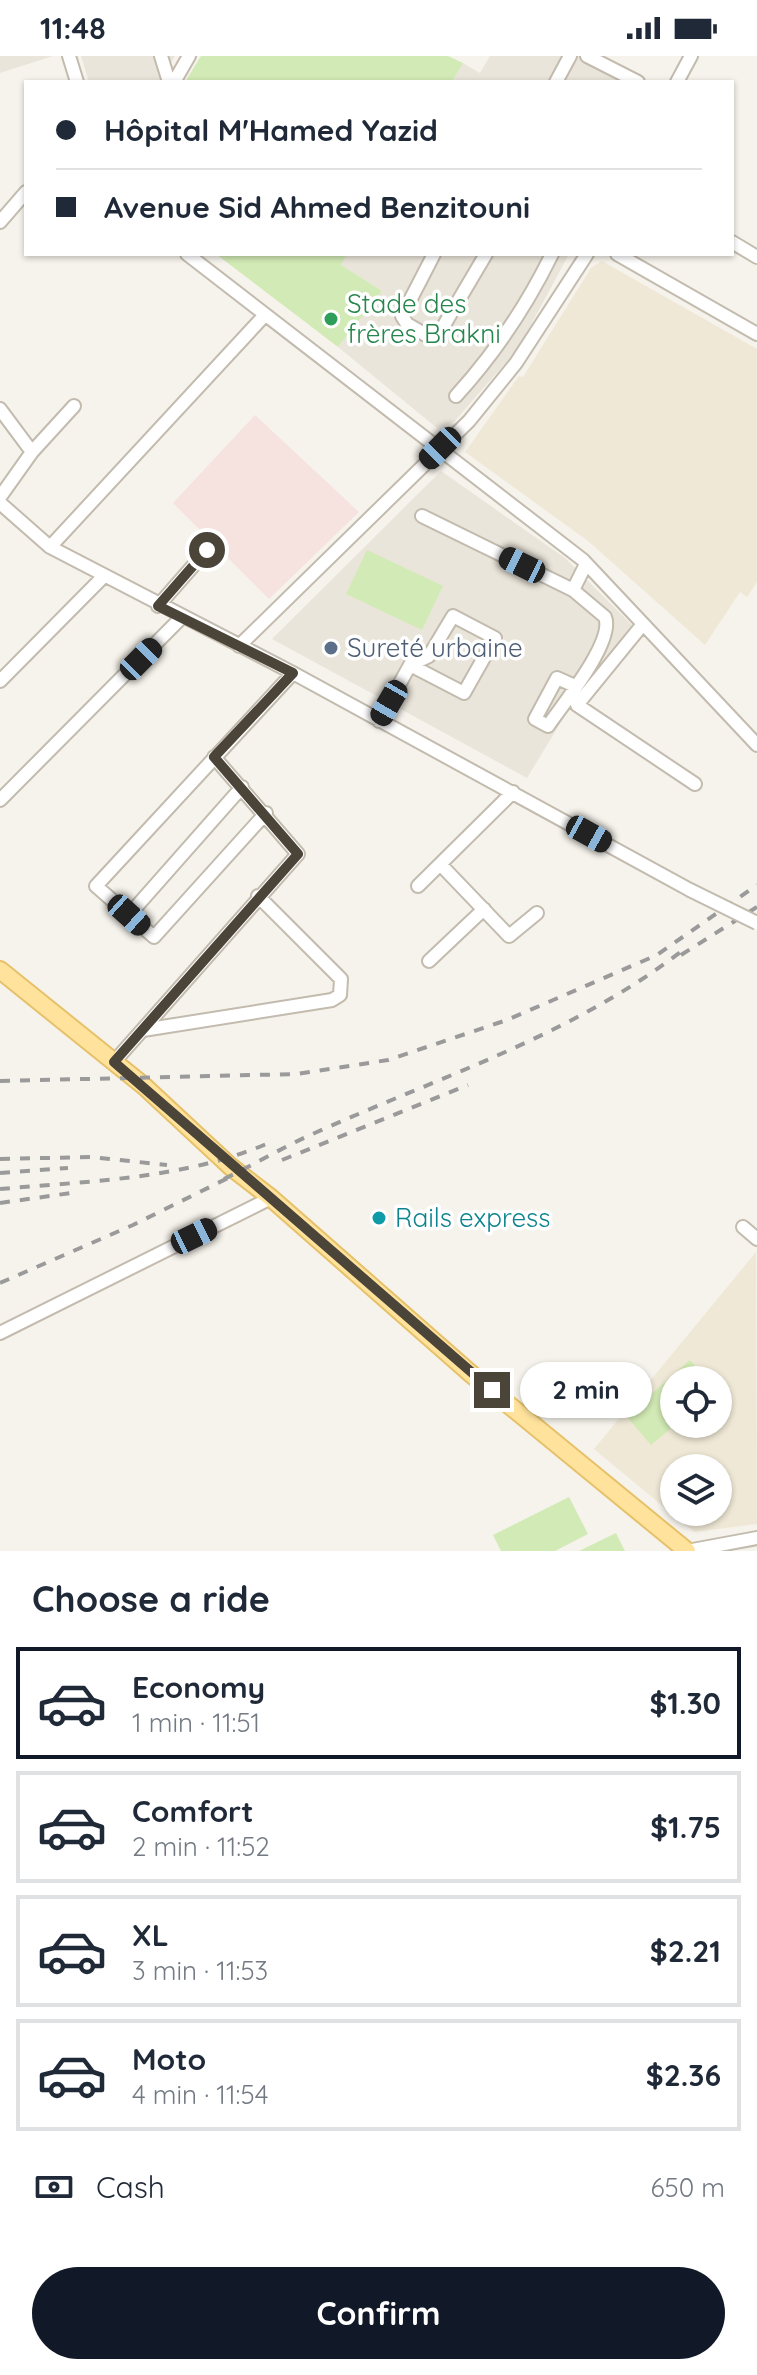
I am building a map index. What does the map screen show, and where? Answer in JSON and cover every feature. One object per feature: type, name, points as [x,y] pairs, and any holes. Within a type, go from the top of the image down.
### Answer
[{"type":"main road","points":[[0,970],[114,1062],[470,1373],[687,1551]]},
{"type":"street","points":[[69,56],[76,80]]},
{"type":"street","points":[[161,56],[170,80]]},
{"type":"street","points":[[172,80],[189,56]]},
{"type":"street","points":[[557,80],[570,56]]},
{"type":"street","points":[[587,56],[634,80]]},
{"type":"street","points":[[678,80],[691,56]]},
{"type":"street","points":[[0,222],[24,194]]},
{"type":"street","points":[[734,243],[757,257]]},
{"type":"street","points":[[189,256],[586,564],[757,745]]},
{"type":"street","points":[[433,256],[402,316],[407,324],[431,338],[437,337],[485,256]]},
{"type":"street","points":[[456,396],[486,363],[527,306],[551,256]]},
{"type":"street","points":[[239,646],[469,421],[516,363],[586,256]]},
{"type":"street","points":[[620,256],[757,334]]},
{"type":"street","points":[[50,547],[264,316]]},
{"type":"street","points":[[74,406],[32,452],[0,500],[50,547],[181,618],[293,673],[690,890],[757,923]]},
{"type":"street","points":[[0,409],[32,452]]},
{"type":"street","points":[[422,516],[573,590],[598,609],[608,624],[604,642],[575,686]]},
{"type":"street","points":[[158,606],[207,550]]},
{"type":"street","points":[[573,590],[586,564]]},
{"type":"street","points":[[0,681],[103,577]]},
{"type":"street","points":[[379,721],[410,665],[429,656],[453,616],[495,638],[464,693],[410,665]]},
{"type":"street","points":[[0,800],[181,618]]},
{"type":"street","points":[[643,624],[577,705],[695,784]]},
{"type":"street","points":[[266,813],[154,937],[96,886],[293,673]]},
{"type":"street","points":[[114,1062],[298,854],[266,813],[214,757]]},
{"type":"street","points":[[129,915],[242,787]]},
{"type":"street","points":[[418,886],[513,792]]},
{"type":"street","points":[[440,864],[509,936],[537,913]]},
{"type":"street","points":[[143,1030],[332,1000],[340,995],[341,979],[258,896]]},
{"type":"street","points":[[429,961],[484,909]]},
{"type":"street","points":[[0,1333],[271,1198]]},
{"type":"street","points":[[743,1227],[757,1239]]},
{"type":"street","points":[[687,1551],[757,1538]]},
{"type":"shaded area","points":[[0,56],[53,56],[0,73]]},
{"type":"shaded area","points":[[81,56],[175,56],[160,80],[88,80]]},
{"type":"shaded area","points":[[490,56],[596,56],[644,80],[453,80],[463,63],[480,73]]},
{"type":"shaded area","points":[[346,256],[568,256],[519,347],[454,422],[437,428],[338,347],[382,291],[341,265]]},
{"type":"shaded area","points":[[602,261],[757,349],[757,582],[747,597],[740,592],[705,645],[588,541],[465,452],[519,376],[523,377],[591,268]]},
{"type":"shaded area","points":[[255,415],[359,512],[269,599],[173,503]]},
{"type":"shaded area","points":[[441,471],[565,558],[632,625],[578,694],[527,778],[272,639]]},
{"type":"shaded area","points":[[756,1252],[757,1524],[694,1532],[687,1526],[732,1526],[732,1454],[660,1454],[660,1504],[594,1449],[660,1369],[660,1438],[732,1438],[732,1366],[662,1366]]},
{"type":"green space","points":[[201,56],[448,56],[463,63],[453,80],[186,80]]},
{"type":"green space","name":"Stade des frères Brakni","points":[[219,256],[346,256],[341,265],[382,291],[338,347]]},
{"type":"green space","points":[[367,550],[443,586],[422,630],[346,594]]},
{"type":"green space","points":[[660,1386],[660,1437],[651,1445],[626,1416]]},
{"type":"green space","points":[[569,1497],[588,1534],[555,1551],[501,1551],[493,1535]]},
{"type":"green space","points":[[616,1533],[625,1551],[579,1551]]},
{"type":"railway","points":[[0,1081],[297,1074],[388,1060],[507,1020],[657,955],[757,885]]},
{"type":"railway","points":[[681,955],[757,907]]},
{"type":"railway","points":[[224,1179],[317,1132],[555,1029],[644,978],[687,947]]},
{"type":"railway","points":[[282,1160],[468,1085]]},
{"type":"railway","points":[[0,1189],[172,1171],[206,1164],[271,1142]]},
{"type":"railway","points":[[0,1159],[91,1157],[167,1165]]},
{"type":"railway","points":[[0,1173],[68,1168]]},
{"type":"railway","points":[[0,1283],[133,1225],[232,1176]]},
{"type":"railway","points":[[0,1203],[71,1193]]},
{"type":"place","name":"Stade des frères Brakni","points":[[331,319]]},
{"type":"place","name":"Sureté urbaine","points":[[331,648]]},
{"type":"place","name":"Rails express","points":[[379,1218]]},
{"type":"route","points":[[207,550],[158,606],[293,673],[214,757],[266,813],[298,854],[114,1062],[231,1167],[271,1198],[492,1390]]}]
